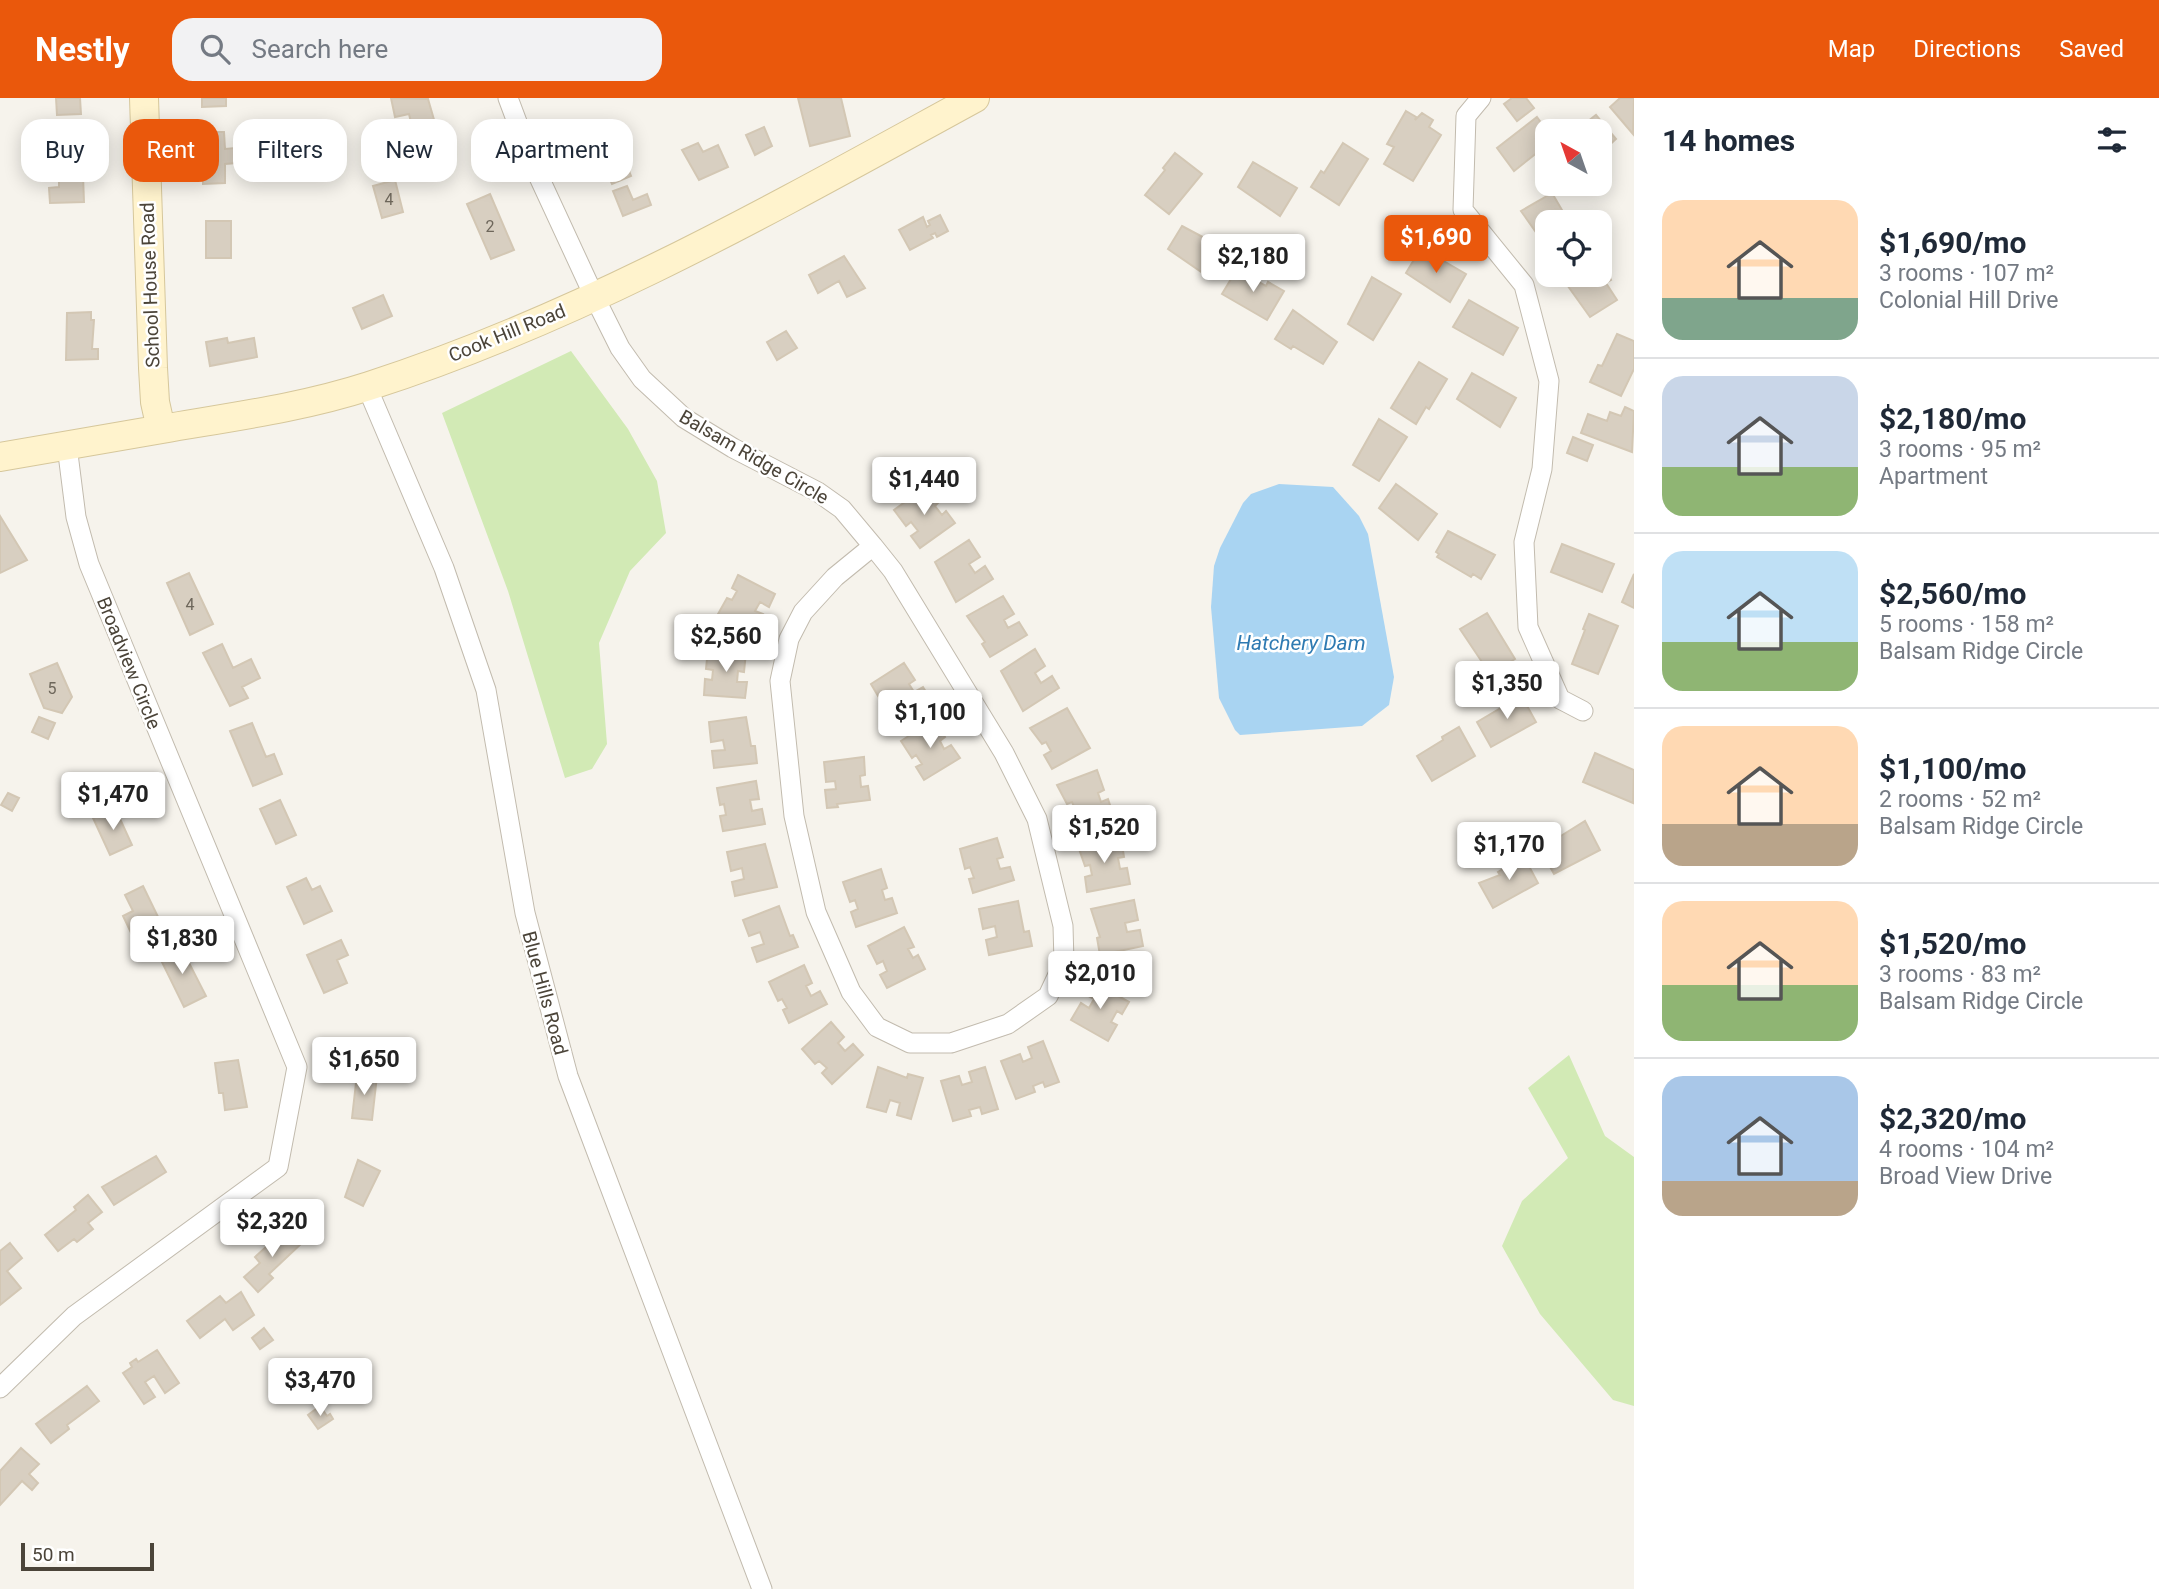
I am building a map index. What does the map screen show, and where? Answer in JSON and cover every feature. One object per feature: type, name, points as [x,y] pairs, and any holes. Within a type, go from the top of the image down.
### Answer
[{"type":"street","name":"School House Road","points":[[144,98],[153,379],[161,429]]},
{"type":"street","name":"Balsam Ridge Circle","points":[[509,98],[532,162],[594,296],[620,348],[642,379],[684,418],[733,448],[818,492],[842,509],[873,546],[893,571],[1004,753],[1037,819],[1063,926],[1064,962],[1048,996],[1008,1024],[951,1043],[910,1043],[877,1027],[851,992],[816,912],[794,816],[780,681],[789,639],[803,612],[835,577],[873,546]]},
{"type":"street","name":"Cook Hill Road","points":[[0,457],[286,407],[368,387],[488,341],[594,296],[713,240],[975,98]]},
{"type":"street","points":[[1481,98],[1466,116],[1463,210],[1524,285],[1549,381],[1542,469],[1524,542],[1528,627],[1560,699],[1583,711]]},
{"type":"street","name":"Blue Hills Road","points":[[368,387],[444,568],[486,690],[525,913],[568,1076],[762,1589]]},
{"type":"street","name":"Broadview Circle","points":[[0,1388],[74,1316],[278,1167],[296,1067],[89,564],[76,517],[67,446]]},
{"type":"green space","points":[[571,351],[628,429],[657,481],[666,533],[630,571],[599,643],[607,744],[592,769],[565,778],[508,591],[442,413]]},
{"type":"green space","points":[[1569,1055],[1605,1136],[1634,1157],[1634,1406],[1613,1400],[1540,1314],[1502,1246],[1522,1201],[1568,1158],[1528,1088]]},
{"type":"water","name":"Hatchery Dam","points":[[1279,484],[1333,487],[1359,516],[1368,534],[1394,677],[1389,705],[1362,726],[1240,735],[1219,698],[1211,607],[1214,566],[1243,503],[1251,494]]},
{"type":"building","points":[[56,98],[80,98],[81,114],[57,115]]},
{"type":"building","points":[[202,98],[226,98],[226,106],[202,107]]},
{"type":"building","points":[[391,98],[428,99],[434,119],[410,119],[409,114],[395,117]]},
{"type":"building","points":[[798,98],[841,98],[850,136],[810,146]]},
{"type":"building","points":[[1512,98],[1526,98],[1534,108],[1517,121],[1504,104]]},
{"type":"building","points":[[1620,98],[1634,98],[1633,134],[1610,107]]},
{"type":"building","points":[[1406,111],[1416,117],[1415,120],[1422,113],[1433,120],[1429,127],[1441,135],[1413,181],[1384,164],[1394,147],[1387,144]]},
{"type":"building","points":[[1537,117],[1535,154],[1514,171],[1497,148]]},
{"type":"building","points":[[764,127],[772,146],[755,155],[746,135]]},
{"type":"building","points":[[219,132],[224,132],[225,149],[233,148],[233,163],[225,164],[225,183],[203,184],[219,182]]},
{"type":"building","points":[[698,143],[703,152],[718,145],[728,167],[699,180],[682,150]]},
{"type":"building","points":[[1343,143],[1368,159],[1339,205],[1311,187],[1321,171],[1324,173]]},
{"type":"building","points":[[1175,153],[1202,174],[1169,214],[1145,195]]},
{"type":"building","points":[[1253,162],[1297,188],[1280,216],[1238,187]]},
{"type":"building","points":[[59,182],[83,182],[84,202],[50,203],[49,188],[59,187]]},
{"type":"building","points":[[396,182],[403,212],[382,218],[373,186]]},
{"type":"building","points":[[627,186],[633,200],[647,194],[651,205],[623,216],[613,191]]},
{"type":"building","points":[[490,194],[514,250],[491,259],[467,204]]},
{"type":"building","points":[[1547,196],[1554,196],[1562,210],[1535,210],[1535,231],[1521,211]]},
{"type":"building","points":[[940,215],[948,231],[937,237],[935,233],[931,235],[933,238],[910,250],[899,230],[923,217],[927,227],[930,225],[928,221]]},
{"type":"building","points":[[206,221],[231,221],[231,258],[206,258]]},
{"type":"building","points":[[1182,226],[1227,250],[1210,278],[1168,249]]},
{"type":"building","points":[[1421,248],[1466,274],[1450,302],[1406,273]]},
{"type":"building","points":[[844,256],[865,288],[847,297],[839,281],[818,293],[809,275]]},
{"type":"building","points":[[1237,269],[1266,286],[1268,282],[1284,291],[1267,320],[1222,294]]},
{"type":"building","points":[[1372,277],[1401,294],[1373,340],[1348,324]]},
{"type":"building","points":[[1569,287],[1609,287],[1617,300],[1590,317]]},
{"type":"building","points":[[383,295],[392,316],[362,329],[353,308]]},
{"type":"building","points":[[1469,300],[1518,328],[1503,355],[1453,327]]},
{"type":"building","points":[[1293,310],[1337,342],[1323,364],[1293,346],[1291,349],[1275,339]]},
{"type":"building","points":[[91,312],[91,320],[94,320],[92,349],[98,349],[98,359],[66,360],[67,313]]},
{"type":"building","points":[[786,331],[797,348],[777,360],[767,342]]},
{"type":"building","points":[[1617,334],[1634,341],[1634,369],[1621,396],[1590,382],[1598,365],[1602,366]]},
{"type":"building","points":[[227,338],[228,343],[254,338],[257,357],[210,366],[206,342]]},
{"type":"building","points":[[1419,362],[1447,379],[1429,409],[1426,407],[1416,424],[1391,408]]},
{"type":"building","points":[[1472,373],[1516,398],[1500,427],[1457,399]]},
{"type":"building","points":[[1625,407],[1634,411],[1632,452],[1581,433],[1588,414],[1607,421],[1610,412],[1621,416]]},
{"type":"building","points":[[1379,419],[1407,437],[1379,481],[1353,465]]},
{"type":"building","points":[[1573,437],[1593,445],[1587,461],[1567,453]]},
{"type":"building","points":[[1396,484],[1437,514],[1418,540],[1379,508]]},
{"type":"building","points":[[927,486],[939,502],[935,506],[942,515],[946,511],[955,523],[920,548],[911,536],[918,531],[911,522],[906,526],[894,510]]},
{"type":"building","points":[[0,516],[27,560],[0,573]]},
{"type":"building","points":[[1448,531],[1495,555],[1481,579],[1473,574],[1471,577],[1437,557],[1439,554],[1436,552]]},
{"type":"building","points":[[969,540],[980,557],[969,564],[975,573],[985,566],[993,579],[956,602],[935,562]]},
{"type":"building","points":[[1562,544],[1614,564],[1602,592],[1551,572]]},
{"type":"building","points":[[189,573],[213,624],[190,635],[167,583]]},
{"type":"building","points":[[1634,574],[1634,608],[1622,602]]},
{"type":"building","points":[[738,575],[775,594],[769,607],[760,602],[755,611],[763,614],[754,632],[718,614],[727,598],[732,600],[737,591],[732,588]]},
{"type":"building","points":[[1003,596],[1014,614],[1004,620],[1008,628],[1019,622],[1027,635],[990,657],[982,644],[985,642],[967,616]]},
{"type":"building","points":[[1487,613],[1515,659],[1490,674],[1460,629]]},
{"type":"building","points":[[1589,614],[1618,626],[1598,674],[1572,664]]},
{"type":"building","points":[[222,644],[233,668],[251,659],[260,678],[242,687],[248,698],[230,706],[203,653]]},
{"type":"building","points":[[708,649],[746,652],[744,672],[738,671],[737,682],[747,682],[745,698],[704,695],[705,679],[712,680],[713,670],[706,669]]},
{"type":"building","points":[[1035,649],[1045,666],[1035,673],[1041,683],[1052,676],[1059,688],[1023,711],[1001,671]]},
{"type":"building","points":[[57,663],[72,697],[62,713],[44,708],[30,674]]},
{"type":"building","points":[[904,663],[915,680],[909,684],[914,692],[923,687],[931,700],[894,723],[886,710],[897,704],[891,694],[881,701],[871,684]]},
{"type":"building","points":[[1520,693],[1536,722],[1491,747],[1477,722]]},
{"type":"building","points":[[1067,708],[1090,748],[1052,769],[1044,755],[1051,751],[1046,742],[1042,744],[1030,728]]},
{"type":"building","points":[[39,717],[55,723],[48,739],[32,732]]},
{"type":"building","points":[[746,717],[757,763],[714,768],[712,751],[725,750],[723,740],[711,742],[709,722]]},
{"type":"building","points":[[934,720],[945,737],[940,741],[944,749],[951,745],[960,758],[924,780],[916,767],[922,764],[916,755],[912,758],[901,741]]},
{"type":"building","points":[[252,723],[266,757],[274,754],[282,774],[253,786],[230,731]]},
{"type":"building","points":[[1459,727],[1475,756],[1432,781],[1417,756]]},
{"type":"building","points":[[1595,753],[1634,770],[1633,803],[1583,782]]},
{"type":"building","points":[[864,757],[865,775],[860,776],[861,787],[868,786],[870,800],[837,804],[838,807],[827,808],[825,790],[836,789],[835,781],[826,782],[824,762]]},
{"type":"building","points":[[1097,770],[1104,790],[1098,793],[1101,802],[1108,799],[1113,814],[1072,830],[1067,814],[1076,811],[1072,802],[1067,804],[1057,785]]},
{"type":"building","points":[[756,781],[759,799],[750,800],[752,811],[762,809],[765,824],[723,831],[720,816],[726,815],[724,804],[720,805],[717,788]]},
{"type":"building","points":[[8,793],[19,798],[12,811],[1,805]]},
{"type":"building","points":[[280,800],[296,835],[276,844],[260,809]]},
{"type":"building","points":[[115,808],[132,845],[110,855],[93,818]]},
{"type":"building","points":[[1585,821],[1600,850],[1554,874],[1540,849]]},
{"type":"building","points":[[997,838],[1003,857],[997,859],[1000,869],[1010,867],[1014,880],[973,893],[969,879],[974,878],[970,867],[965,869],[960,849]]},
{"type":"building","points":[[1121,838],[1124,857],[1118,858],[1120,869],[1127,868],[1130,884],[1087,892],[1085,877],[1092,875],[1090,865],[1085,866],[1078,846]]},
{"type":"building","points":[[765,844],[777,887],[735,896],[732,882],[744,879],[742,868],[731,871],[727,852]]},
{"type":"building","points":[[1523,855],[1538,883],[1493,908],[1479,883],[1500,875],[1498,872],[1506,867],[1505,865]]},
{"type":"building","points":[[881,869],[887,888],[882,890],[885,900],[892,898],[897,913],[856,927],[851,912],[858,909],[855,900],[850,902],[843,882]]},
{"type":"building","points":[[306,878],[312,890],[320,886],[332,911],[304,924],[287,887]]},
{"type":"building","points":[[143,886],[161,923],[133,937],[123,916],[133,911],[125,895]]},
{"type":"building","points":[[1134,900],[1138,920],[1125,923],[1127,932],[1140,930],[1143,946],[1100,955],[1097,938],[1100,937],[1091,909]]},
{"type":"building","points":[[1018,901],[1024,932],[1029,931],[1032,946],[989,955],[986,940],[997,937],[995,926],[983,929],[979,909]]},
{"type":"building","points":[[779,906],[790,936],[793,935],[798,947],[757,962],[752,948],[764,944],[760,932],[749,936],[743,920]]},
{"type":"building","points":[[904,927],[914,947],[908,949],[913,958],[918,955],[925,969],[887,988],[880,975],[887,971],[883,961],[877,964],[868,946]]},
{"type":"building","points":[[341,940],[348,955],[337,960],[347,983],[324,993],[307,955]]},
{"type":"building","points":[[176,945],[184,960],[187,959],[206,996],[184,1007],[158,954]]},
{"type":"building","points":[[804,965],[812,983],[806,986],[811,996],[820,991],[827,1004],[789,1023],[783,1010],[787,1008],[782,999],[778,1001],[769,982]]},
{"type":"building","points":[[1091,981],[1129,1002],[1122,1014],[1117,1011],[1111,1022],[1117,1025],[1108,1041],[1071,1020],[1081,1003],[1089,1008],[1094,999],[1083,993]]},
{"type":"building","points":[[831,1022],[844,1037],[838,1043],[845,1051],[853,1044],[863,1055],[832,1084],[822,1073],[827,1068],[819,1061],[815,1064],[802,1049]]},
{"type":"building","points":[[1043,1041],[1059,1082],[1045,1087],[1043,1082],[1033,1086],[1035,1092],[1016,1099],[1001,1061],[1020,1054],[1023,1062],[1032,1058],[1028,1047]]},
{"type":"building","points":[[238,1060],[247,1107],[225,1110],[223,1093],[219,1093],[215,1063]]},
{"type":"building","points":[[878,1067],[907,1078],[908,1074],[923,1078],[911,1119],[897,1115],[900,1103],[890,1100],[886,1112],[867,1107]]},
{"type":"building","points":[[985,1067],[998,1109],[982,1114],[980,1107],[969,1110],[971,1116],[953,1121],[941,1081],[959,1076],[962,1085],[972,1082],[969,1072]]},
{"type":"building","points":[[357,1074],[377,1076],[372,1120],[352,1118]]},
{"type":"building","points":[[156,1156],[166,1172],[114,1205],[102,1187]]},
{"type":"building","points":[[358,1160],[380,1171],[363,1206],[345,1197]]},
{"type":"building","points":[[88,1195],[102,1212],[88,1223],[93,1229],[77,1242],[74,1239],[58,1251],[45,1235],[76,1210],[74,1207]]},
{"type":"building","points":[[288,1227],[302,1243],[269,1274],[273,1278],[258,1292],[244,1277],[260,1263],[255,1257]]},
{"type":"building","points":[[10,1243],[22,1258],[7,1271],[21,1288],[0,1305],[0,1251]]},
{"type":"building","points":[[241,1292],[254,1315],[233,1330],[225,1319],[200,1338],[187,1321],[220,1296],[226,1303]]},
{"type":"building","points":[[264,1328],[273,1340],[260,1349],[252,1338]]},
{"type":"building","points":[[157,1350],[179,1383],[165,1393],[154,1376],[145,1382],[155,1397],[144,1404],[123,1373],[132,1367],[130,1363],[136,1359],[138,1362]]},
{"type":"building","points":[[87,1386],[99,1401],[67,1425],[69,1429],[51,1443],[36,1424]]},
{"type":"building","points":[[320,1406],[327,1416],[330,1414],[333,1419],[318,1429],[308,1415]]},
{"type":"building","points":[[21,1448],[39,1464],[29,1474],[38,1483],[32,1490],[22,1481],[0,1505],[0,1471]]}]
